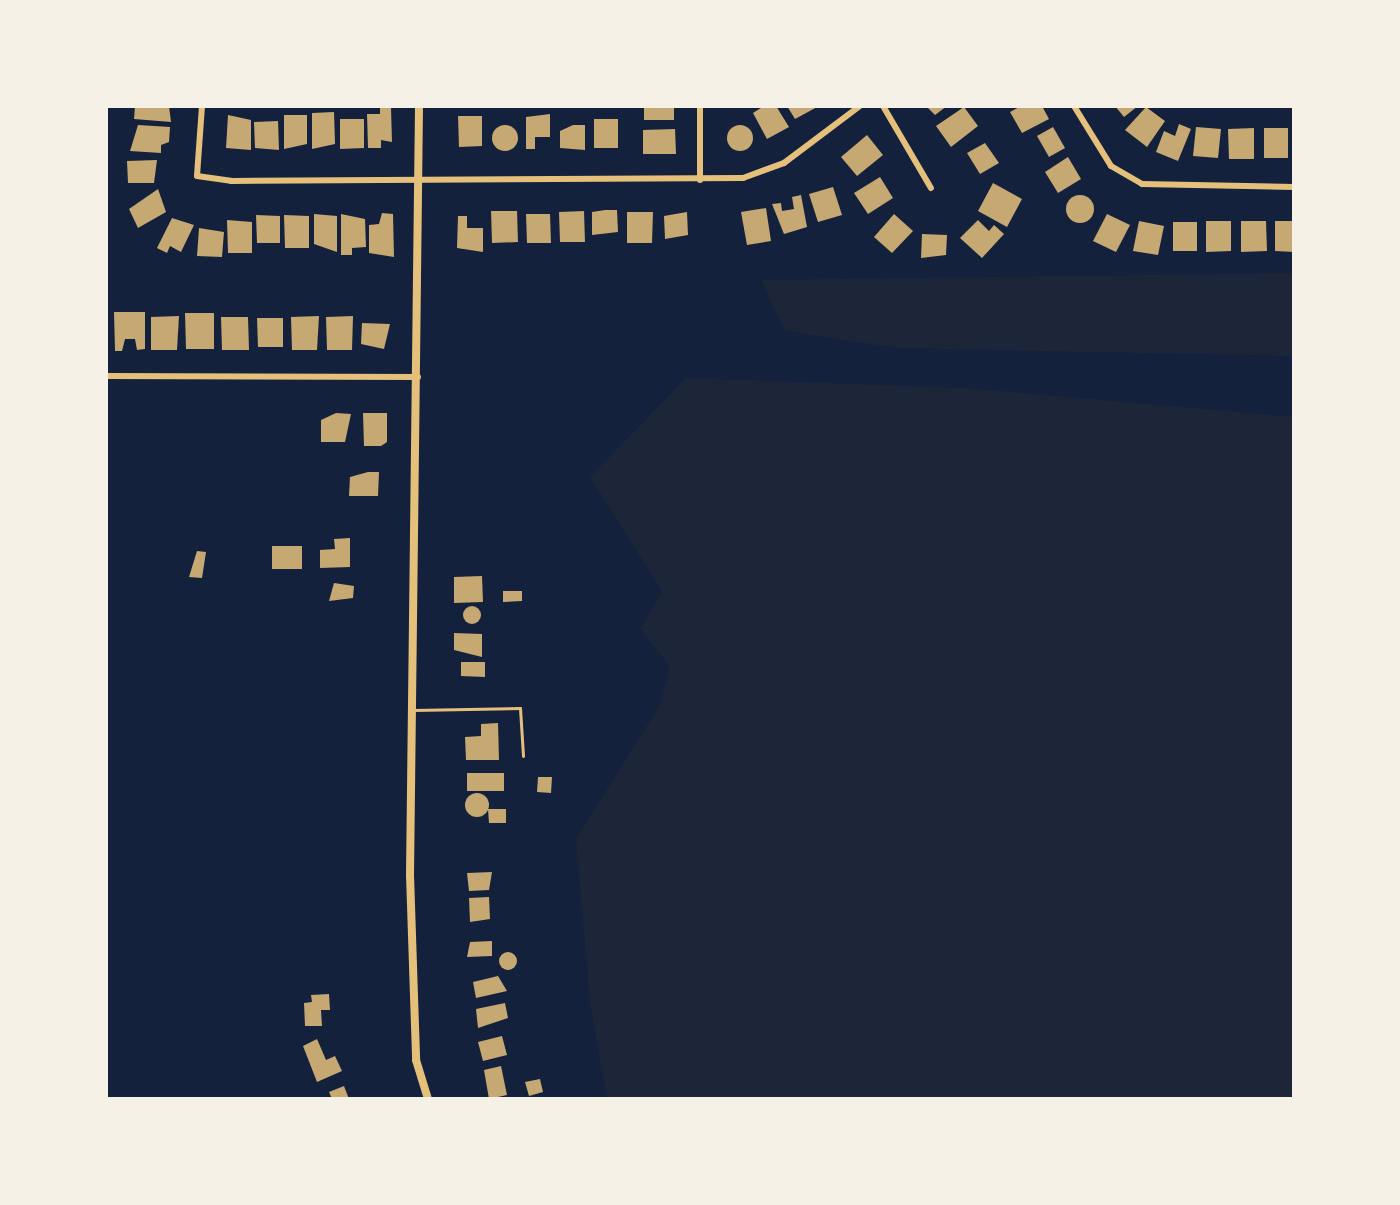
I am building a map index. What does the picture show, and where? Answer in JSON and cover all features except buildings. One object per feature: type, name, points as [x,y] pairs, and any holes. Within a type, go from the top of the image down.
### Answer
[{"type":"main road","points":[[419,106],[410,875],[416,1060],[428,1099]]},
{"type":"street","points":[[202,106],[197,176],[231,181],[743,178],[784,163],[860,106]]},
{"type":"street","points":[[700,106],[700,180]]},
{"type":"street","points":[[883,106],[931,188]]},
{"type":"street","points":[[1074,106],[1111,166],[1142,184],[1294,187]]},
{"type":"street","points":[[106,376],[418,377]]},
{"type":"lane","points":[[413,710],[520,708],[523,756]]},
{"type":"shaded area","points":[[1294,273],[1294,356],[897,348],[785,331],[761,280]]},
{"type":"shaded area","points":[[686,378],[966,388],[1294,417],[1294,1099],[607,1099],[590,1001],[576,839],[660,705],[670,666],[640,629],[662,591],[590,477]]}]
